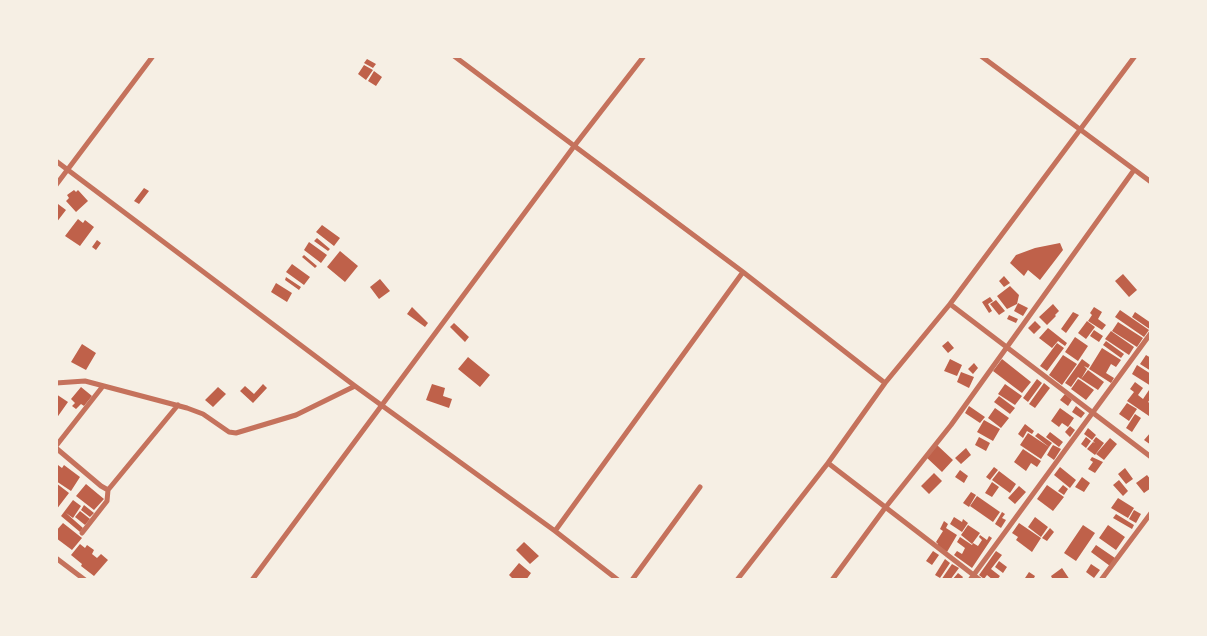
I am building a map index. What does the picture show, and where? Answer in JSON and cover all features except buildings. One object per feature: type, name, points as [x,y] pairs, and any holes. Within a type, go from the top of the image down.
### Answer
[{"type":"street","points":[[56,184],[153,56]]},
{"type":"street","points":[[454,56],[743,272],[885,382]]},
{"type":"street","points":[[252,580],[575,145],[644,56]]},
{"type":"street","points":[[980,56],[1151,182]]},
{"type":"street","points":[[737,580],[828,463],[885,382],[950,304],[1135,56]]},
{"type":"street","points":[[56,161],[354,386],[555,531],[618,580]]},
{"type":"street","points":[[832,580],[950,425],[1134,170]]},
{"type":"street","points":[[555,531],[743,272]]},
{"type":"street","points":[[950,304],[1151,456]]},
{"type":"street","points":[[970,580],[1151,333]]},
{"type":"street","points":[[56,384],[85,381],[178,405],[203,414],[223,428],[236,433],[296,415],[354,386]]},
{"type":"street","points":[[103,386],[56,447],[108,490]]},
{"type":"street","points":[[82,533],[107,501],[108,490],[178,405]]},
{"type":"street","points":[[828,463],[980,580]]},
{"type":"street","points":[[632,580],[700,486]]},
{"type":"street","points":[[1102,580],[1151,513]]},
{"type":"street","points":[[56,558],[85,580]]}]
